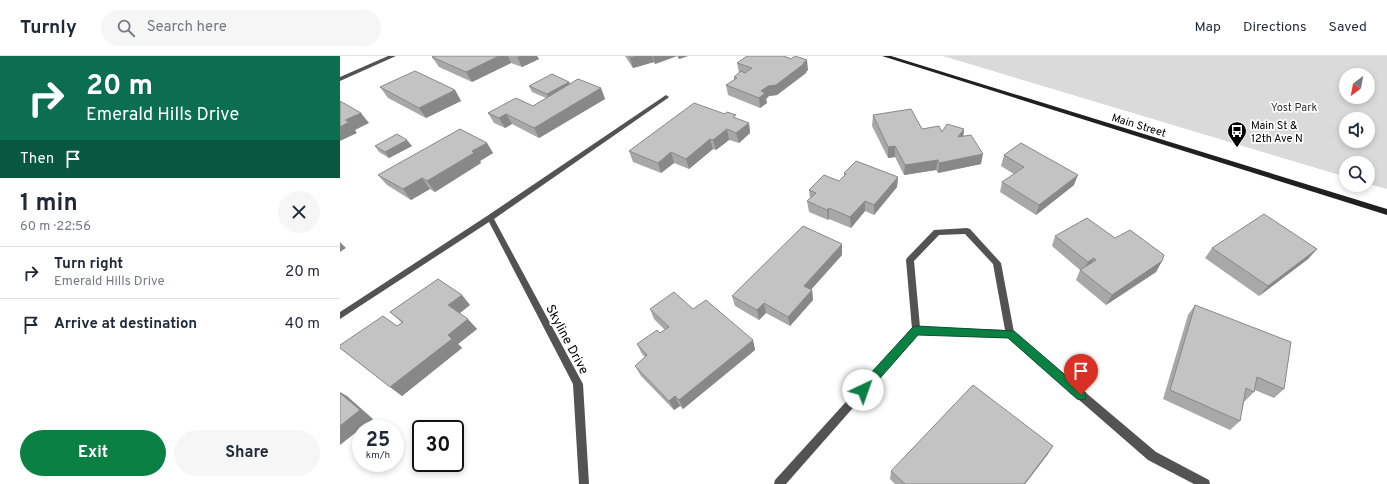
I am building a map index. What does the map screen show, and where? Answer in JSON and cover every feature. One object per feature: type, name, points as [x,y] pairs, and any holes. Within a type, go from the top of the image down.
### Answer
[{"type":"main road","name":"Main Street","points":[[885,56],[1387,212]]},
{"type":"street","points":[[340,79],[394,56]]},
{"type":"street","points":[[340,316],[490,218],[666,97]]},
{"type":"street","name":"Skyline Drive","points":[[490,218],[578,384],[584,484]]},
{"type":"street","points":[[779,484],[916,330],[910,260],[937,232],[966,231],[997,263],[1010,334],[1152,456],[1205,484]]},
{"type":"street","points":[[916,330],[1010,334]]},
{"type":"green space","name":"Yost Park","points":[[943,56],[1387,56],[1387,189],[1375,186],[1375,156],[1339,156],[1339,175]]},
{"type":"building","points":[[499,56],[466,72],[432,57]]},
{"type":"building","points":[[747,56],[784,56],[791,59],[795,56],[807,60],[776,85],[768,86],[761,91],[765,93],[759,98],[726,85],[737,78],[734,77],[741,71],[745,73],[752,68],[737,63]]},
{"type":"building","points":[[415,71],[455,90],[419,108],[380,87]]},
{"type":"building","points":[[552,74],[569,82],[547,94],[529,86]]},
{"type":"building","points":[[578,79],[601,88],[534,128],[506,114],[499,118],[488,113],[516,98],[533,106]]},
{"type":"building","points":[[340,101],[361,113],[345,120],[349,122],[340,127]]},
{"type":"building","points":[[694,103],[725,114],[727,112],[736,115],[733,117],[749,123],[736,133],[727,129],[713,140],[710,139],[686,159],[671,152],[658,163],[629,151]]},
{"type":"building","points":[[911,109],[922,129],[939,126],[942,132],[947,124],[964,129],[958,137],[971,135],[983,154],[939,163],[938,160],[905,165],[895,146],[888,147],[873,115]]},
{"type":"building","points":[[460,129],[487,143],[472,151],[474,153],[427,181],[422,178],[403,189],[378,175]]},
{"type":"building","points":[[397,134],[407,140],[385,152],[375,146]]},
{"type":"building","points":[[1021,143],[1078,175],[1039,205],[1002,182],[1024,167],[1004,155]]},
{"type":"building","points":[[856,161],[898,177],[874,205],[865,201],[850,217],[829,208],[827,210],[807,201],[816,193],[809,190],[824,175],[839,181],[846,174],[844,173]]},
{"type":"building","points":[[1264,214],[1317,249],[1268,286],[1212,248]]},
{"type":"building","points":[[1087,218],[1115,238],[1130,230],[1164,255],[1162,261],[1112,295],[1080,270],[1096,260],[1094,258],[1088,262],[1055,236]]},
{"type":"building","points":[[803,226],[842,244],[804,286],[812,290],[788,317],[764,303],[757,310],[732,296]]},
{"type":"building","points":[[438,279],[462,295],[448,305],[468,319],[448,335],[452,339],[390,387],[340,348],[340,345],[383,316],[397,326],[403,322],[390,312]]},
{"type":"building","points":[[674,292],[693,309],[706,300],[753,340],[679,400],[675,396],[669,401],[635,366],[647,355],[637,344],[657,330],[660,333],[669,327],[650,309]]},
{"type":"building","points":[[1195,305],[1291,342],[1284,389],[1257,377],[1254,392],[1246,388],[1240,421],[1170,390]]},
{"type":"building","points":[[973,385],[1053,446],[1024,484],[905,484],[891,471]]},
{"type":"building","points":[[340,393],[360,410],[340,426]]},
{"type":"place","name":"Main St & 12th Ave N","points":[[1237,148]]},
{"type":"route","points":[[863,390],[916,330],[1010,334],[1081,395]]}]
